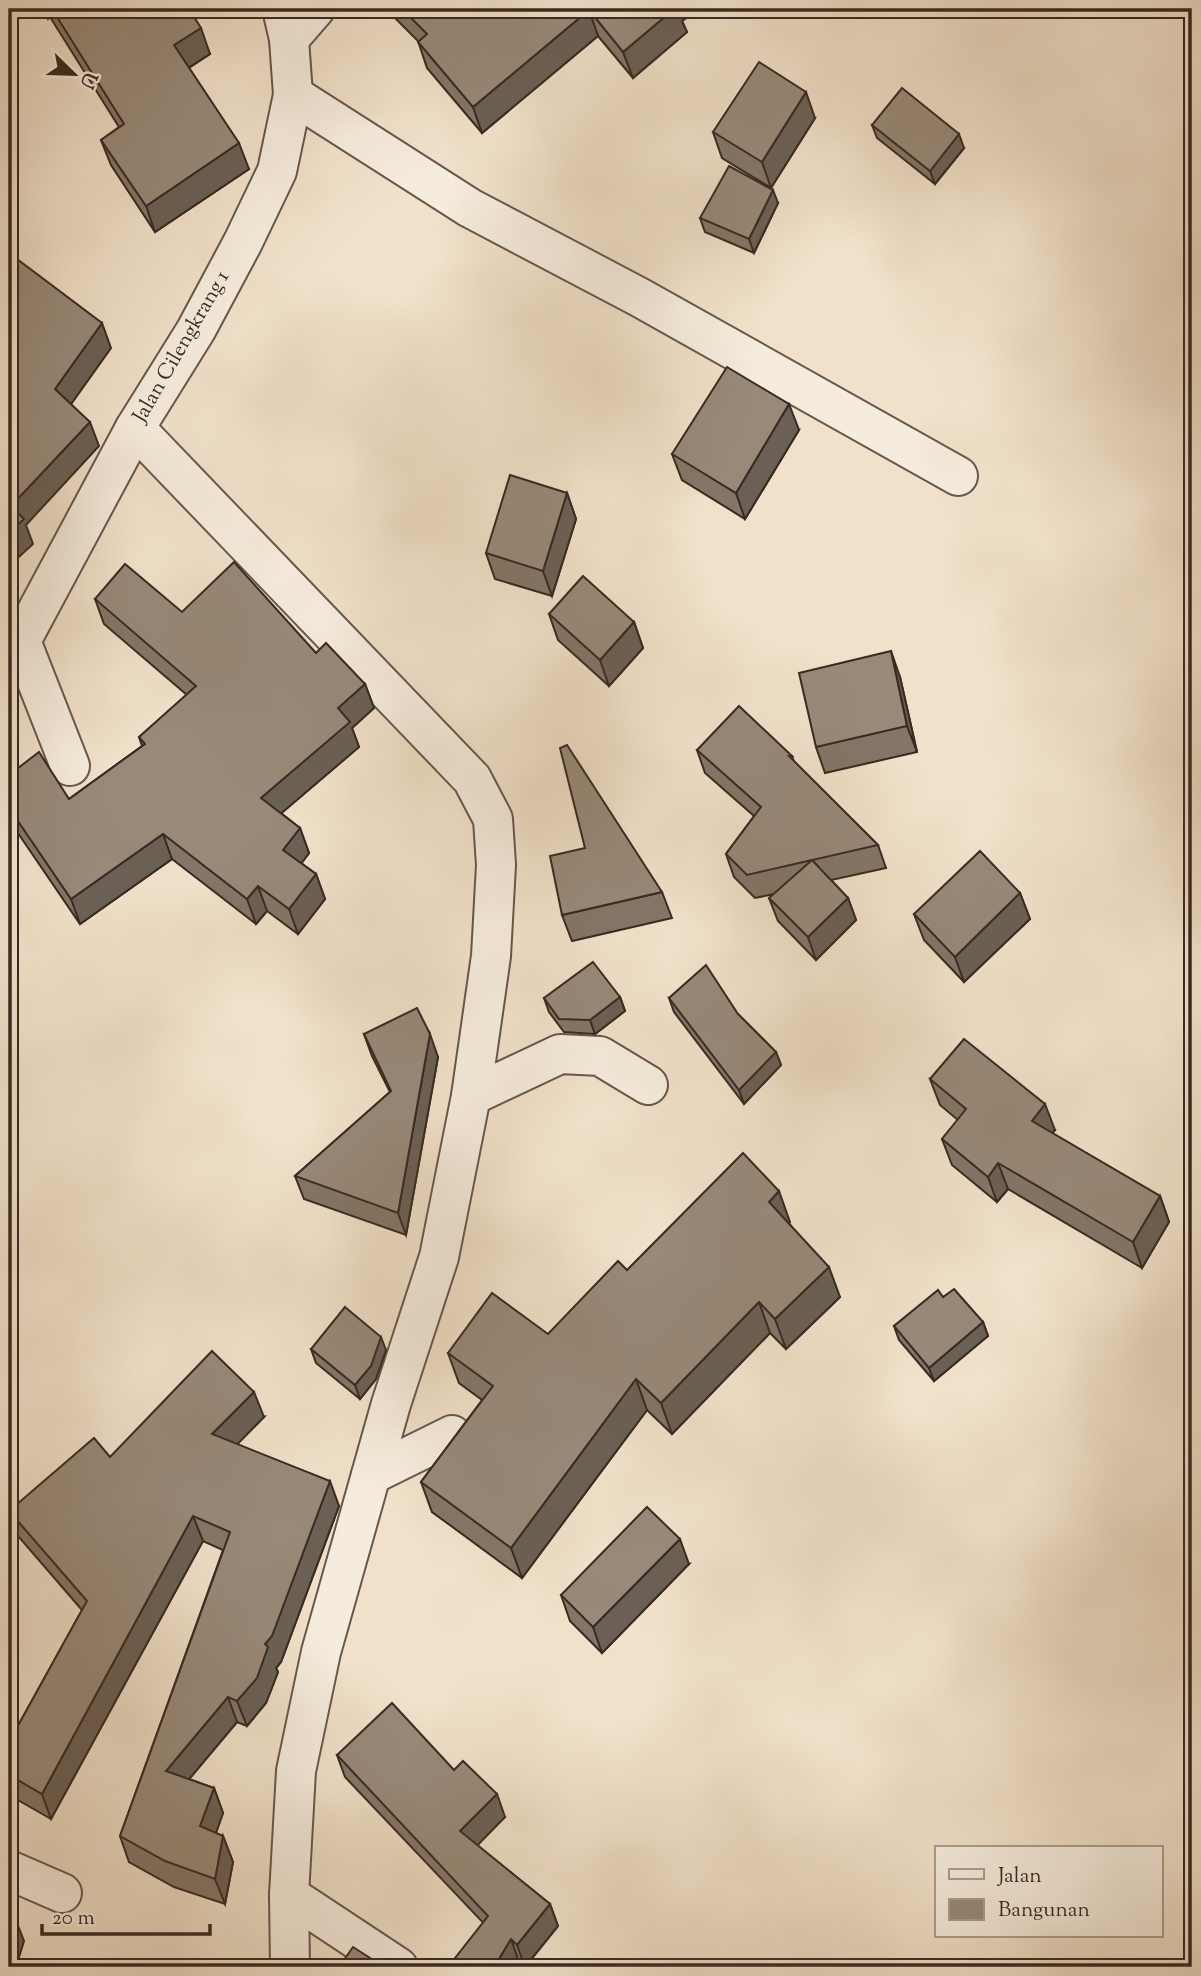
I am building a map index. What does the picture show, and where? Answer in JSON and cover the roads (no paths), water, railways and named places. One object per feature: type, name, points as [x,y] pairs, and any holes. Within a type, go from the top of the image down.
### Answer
[{"type":"street","points":[[286,24],[316,9]]},
{"type":"street","name":"Jalan Cilengkrang 1","points":[[13,647],[135,428],[196,330],[277,172],[293,95],[286,24]]},
{"type":"street","points":[[293,95],[470,208],[639,297],[958,476]]},
{"type":"street","points":[[135,428],[472,779],[493,819],[496,865],[491,956],[471,1096],[439,1257],[391,1404],[321,1651],[296,1771],[289,1895],[290,1967]]},
{"type":"street","points":[[13,647],[70,766]]},
{"type":"street","points":[[471,1096],[560,1054],[600,1056],[648,1085]]},
{"type":"street","points":[[371,1475],[452,1436]]},
{"type":"street","points":[[9,1870],[62,1893]]},
{"type":"street","points":[[289,1895],[398,1967]]}]
